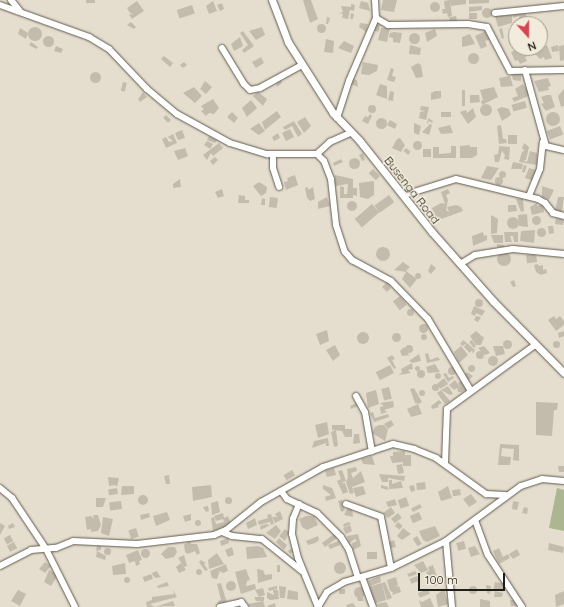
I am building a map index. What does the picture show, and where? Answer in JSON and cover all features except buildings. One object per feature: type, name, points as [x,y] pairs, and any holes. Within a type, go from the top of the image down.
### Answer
[{"type":"street","points":[[11,0],[20,11]]},
{"type":"street","name":"Busenga Road","points":[[272,0],[284,32],[302,65],[336,118],[359,140],[460,264],[535,345],[564,373]]},
{"type":"street","points":[[336,118],[349,81],[376,18],[375,0]]},
{"type":"street","points":[[0,5],[20,11],[45,23],[89,37],[102,45],[147,89],[192,123],[248,151],[272,155],[317,154],[330,142],[350,133]]},
{"type":"street","points":[[495,13],[564,6]]},
{"type":"street","points":[[376,18],[388,25],[468,24],[487,27],[507,68],[510,71],[564,70]]},
{"type":"street","points":[[222,48],[244,84],[250,90],[260,88],[302,65]]},
{"type":"street","points":[[525,70],[543,140],[540,169],[529,196]]},
{"type":"street","points":[[543,140],[549,148],[564,150]]},
{"type":"street","points":[[317,154],[324,161],[331,179],[335,219],[345,252],[352,260],[391,281],[428,319],[471,391]]},
{"type":"street","points":[[272,155],[273,168],[279,187]]},
{"type":"street","points":[[404,195],[456,178],[529,196],[546,203],[553,213],[564,216]]},
{"type":"street","points":[[460,264],[475,255],[513,249],[564,254]]},
{"type":"street","points":[[445,462],[447,409],[535,345]]},
{"type":"street","points":[[356,396],[365,412],[372,451]]},
{"type":"street","points":[[222,532],[239,517],[328,464],[393,444],[405,446],[445,462],[477,490],[486,494],[505,495]]},
{"type":"street","points":[[318,607],[327,592],[344,582],[391,568],[446,542],[505,495],[542,479],[564,481]]},
{"type":"street","points":[[0,488],[12,498],[46,549],[75,607]]},
{"type":"street","points":[[281,491],[287,499],[317,513],[345,542],[373,607]]},
{"type":"street","points":[[299,504],[291,530],[303,572],[318,607]]},
{"type":"street","points":[[346,504],[381,517],[391,568]]},
{"type":"street","points":[[475,520],[488,555],[522,607]]},
{"type":"street","points":[[0,566],[19,554],[82,540],[137,544],[222,532],[232,536],[262,539],[303,572]]},
{"type":"street","points":[[446,542],[452,607]]},
{"type":"street","points":[[220,607],[241,602],[245,607]]},
{"type":"green space","points":[[557,488],[564,490],[564,531],[549,528]]}]
